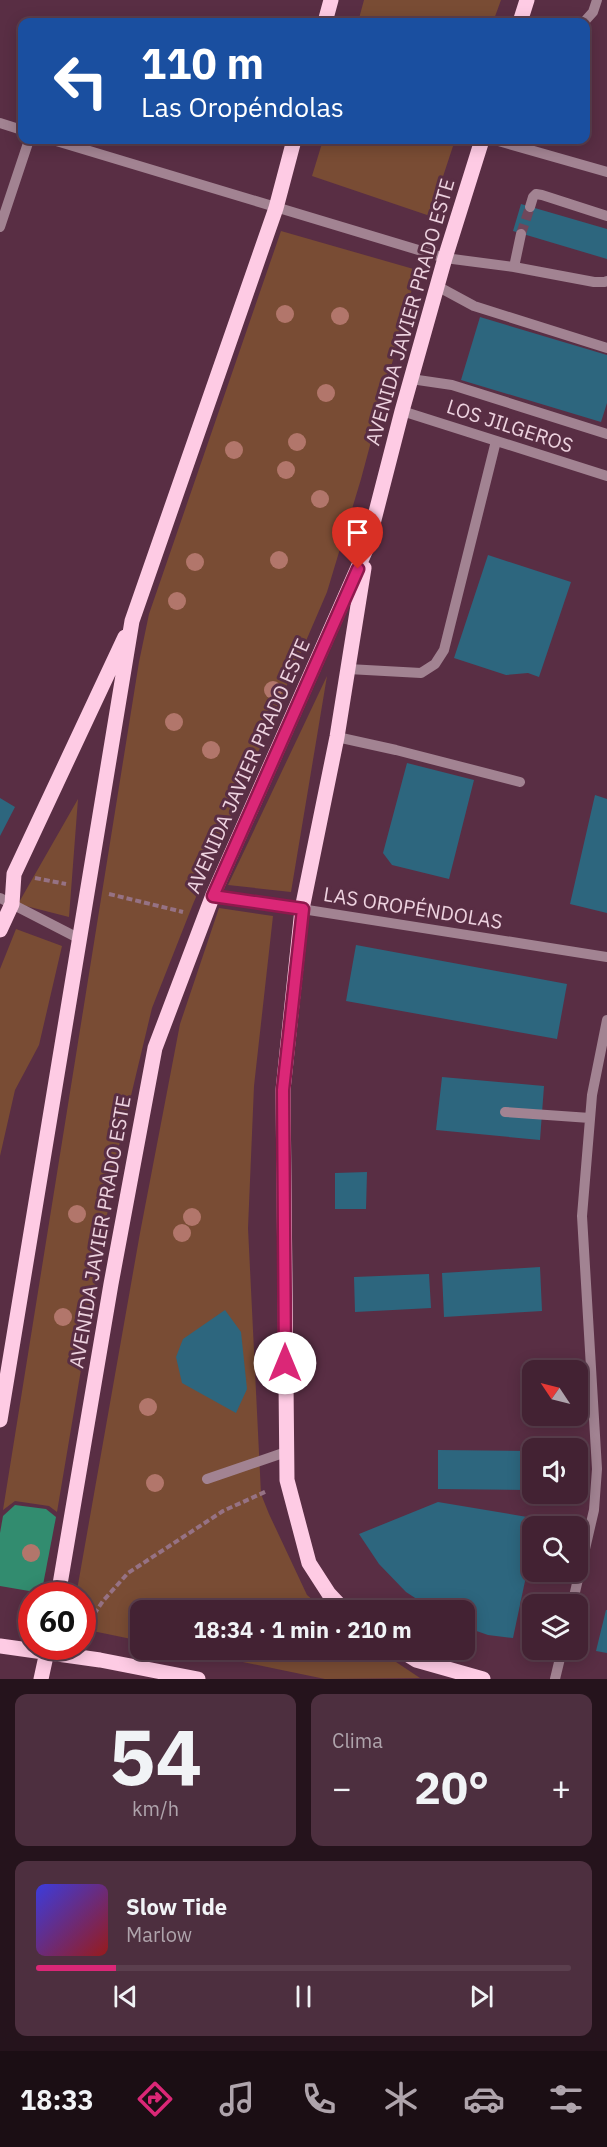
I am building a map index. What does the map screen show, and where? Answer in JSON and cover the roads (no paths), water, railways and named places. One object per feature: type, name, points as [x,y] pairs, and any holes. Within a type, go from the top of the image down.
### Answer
[{"type":"main road","points":[[326,18],[331,0]]},
{"type":"main road","points":[[521,18],[527,0]]},
{"type":"main road","points":[[0,930],[14,874],[132,621],[276,208],[293,144]]},
{"type":"main road","name":"AVENIDA JAVIER PRADO ESTE","points":[[59,1582],[155,1048],[213,896],[367,547],[437,286],[481,144]]},
{"type":"main road","points":[[335,1600],[309,1563],[287,1480],[283,1090],[303,909],[337,738],[367,547]]},
{"type":"main road","points":[[0,1420],[132,621]]},
{"type":"main road","points":[[0,1646],[18,1648]]},
{"type":"main road","points":[[96,1659],[198,1679]]},
{"type":"main road","points":[[41,1679],[45,1660]]},
{"type":"main road","points":[[416,1660],[483,1679]]},
{"type":"street","points":[[588,18],[593,12],[597,0]]},
{"type":"street","points":[[0,123],[18,129]]},
{"type":"street","points":[[0,227],[28,144]]},
{"type":"street","points":[[66,144],[445,258],[514,267],[594,282],[607,281]]},
{"type":"street","points":[[509,144],[607,172]]},
{"type":"street","points":[[530,207],[532,197],[536,194],[607,216]]},
{"type":"street","points":[[514,267],[521,234]]},
{"type":"street","points":[[437,286],[474,306],[607,348]]},
{"type":"street","points":[[411,380],[452,385],[607,434]]},
{"type":"street","name":"LOS JILGEROS","points":[[402,411],[607,476]]},
{"type":"street","points":[[348,669],[421,673],[435,664],[444,651],[496,441]]},
{"type":"street","points":[[337,738],[396,750],[520,782]]},
{"type":"street","name":"LAS OROPÉNDOLAS","points":[[213,896],[607,957]]},
{"type":"street","points":[[6,901],[80,939]]},
{"type":"street","points":[[575,1594],[594,1510],[597,1469],[582,1216],[592,1095],[607,1020]]},
{"type":"street","points":[[505,1112],[590,1118]]},
{"type":"street","points":[[207,1479],[286,1452]]},
{"type":"street","points":[[555,1679],[560,1660]]},
{"type":"tunnel","points":[[521,234],[530,207]]}]
